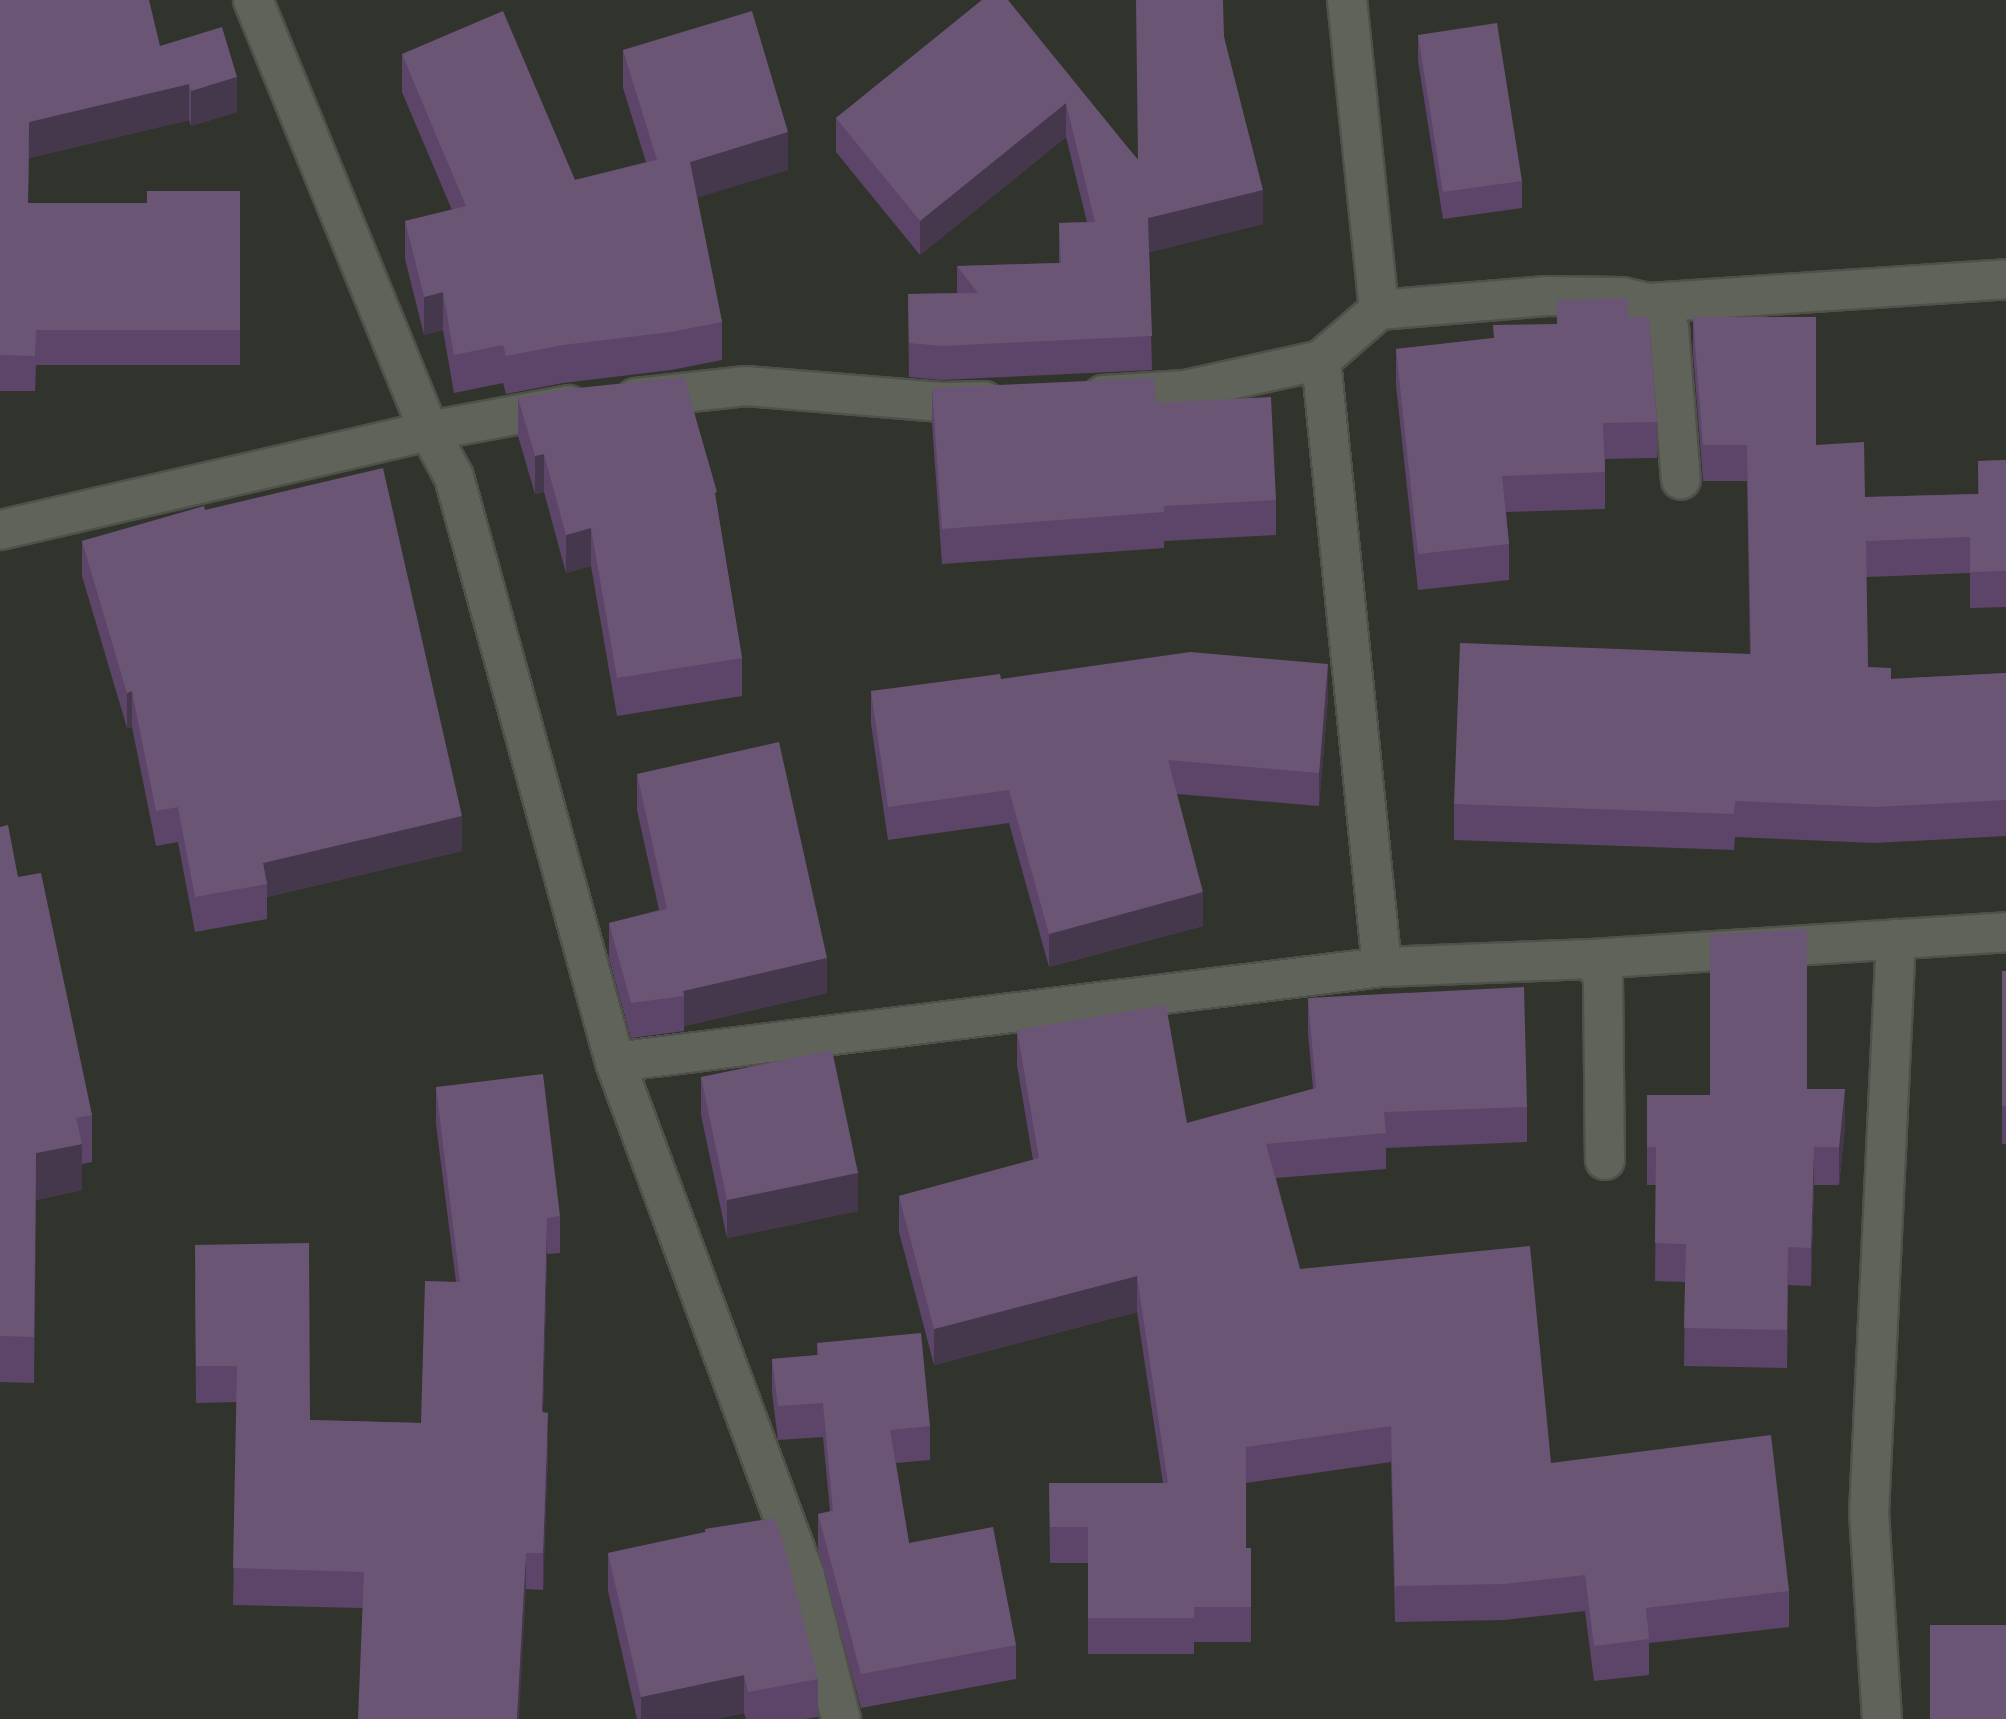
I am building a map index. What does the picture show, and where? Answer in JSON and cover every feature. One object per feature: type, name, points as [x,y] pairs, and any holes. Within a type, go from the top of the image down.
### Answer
[{"type":"street","points":[[253,0],[429,431],[454,477],[615,1062],[806,1576],[841,1719]]},
{"type":"street","points":[[1347,0],[1378,310]]},
{"type":"street","points":[[1074,397],[1185,390],[1321,360],[1378,310],[1546,296],[1622,296],[1649,303],[2006,279]]},
{"type":"street","points":[[1649,303],[1669,329],[1681,480]]},
{"type":"street","points":[[1321,360],[1382,967]]},
{"type":"street","points":[[0,530],[429,431],[565,405],[746,386],[941,402],[1019,400]]},
{"type":"street","points":[[615,1062],[1382,967],[1591,959],[2006,932]]},
{"type":"street","points":[[1882,1719],[1870,1513],[1896,939]]},
{"type":"street","points":[[1591,959],[1603,975],[1605,1160]]},
{"type":"building","points":[[0,0],[149,0],[160,46],[222,27],[237,77],[191,91],[189,84],[29,122],[28,203],[147,203],[147,191],[240,191],[240,330],[36,330],[35,356],[0,355]]},
{"type":"building","points":[[982,0],[1008,0],[1138,160],[1136,0],[1223,0],[1224,37],[1263,190],[1148,218],[1152,336],[941,346],[909,343],[908,294],[978,293],[957,266],[1061,263],[1059,223],[1095,222],[1066,103],[920,221],[836,118]]},
{"type":"building","points":[[503,11],[575,180],[657,160],[623,50],[752,11],[788,132],[690,162],[722,322],[506,356],[503,345],[454,355],[443,292],[424,297],[405,221],[466,206],[402,54]]},
{"type":"building","points":[[1497,23],[1522,181],[1443,192],[1418,35]]},
{"type":"building","points":[[1628,298],[1628,317],[1649,317],[1657,422],[1603,423],[1605,472],[1502,476],[1509,544],[1418,554],[1396,349],[1494,338],[1493,325],[1557,324],[1557,300]]},
{"type":"building","points":[[1693,317],[1816,317],[1816,445],[1864,442],[1865,497],[1979,494],[1978,461],[2006,460],[2006,571],[1970,572],[1970,537],[1866,541],[1868,667],[1891,668],[1891,679],[2006,673],[2006,800],[1874,807],[1735,801],[1734,814],[1454,804],[1460,643],[1751,654],[1747,445],[1703,445]]},
{"type":"building","points":[[684,377],[717,492],[715,493],[742,658],[617,678],[591,528],[566,535],[544,454],[535,456],[518,398],[568,389]]},
{"type":"building","points":[[1154,378],[1156,403],[1271,397],[1276,500],[1164,506],[1164,512],[942,529],[932,388]]},
{"type":"building","points":[[383,468],[462,816],[263,863],[267,884],[195,897],[178,807],[156,811],[132,691],[127,693],[82,541],[204,506],[205,510]]},
{"type":"building","points":[[1190,652],[1328,664],[1319,773],[1168,760],[1203,892],[1049,934],[1009,790],[888,807],[871,691],[1000,674],[1001,679]]},
{"type":"building","points":[[779,742],[827,958],[683,991],[684,996],[631,1003],[609,923],[667,909],[637,774]]},
{"type":"building","points":[[8,825],[18,877],[41,873],[92,1115],[76,1118],[82,1144],[36,1153],[34,1337],[0,1336],[0,827]]},
{"type":"building","points":[[1807,929],[1807,1089],[1845,1089],[1839,1147],[1814,1147],[1811,1248],[1788,1247],[1787,1330],[1684,1328],[1686,1244],[1655,1243],[1656,1147],[1647,1147],[1647,1095],[1710,1095],[1710,935]]},
{"type":"building","points":[[2002,971],[2006,971],[2006,1106],[2002,1106]]},
{"type":"building","points":[[1524,987],[1527,1107],[1384,1112],[1386,1133],[1266,1144],[1300,1269],[1530,1246],[1551,1463],[1771,1435],[1789,1591],[1646,1608],[1649,1639],[1594,1646],[1585,1575],[1504,1584],[1395,1586],[1391,1426],[1246,1447],[1246,1548],[1251,1548],[1251,1607],[1194,1607],[1194,1618],[1088,1618],[1088,1527],[1050,1527],[1049,1483],[1168,1483],[1137,1276],[934,1329],[899,1196],[1039,1158],[1017,1030],[1166,1005],[1187,1123],[1316,1088],[1308,998]]},
{"type":"building","points":[[832,1050],[858,1173],[727,1200],[701,1077]]},
{"type":"building","points":[[543,1074],[560,1216],[547,1218],[542,1412],[548,1413],[543,1553],[526,1553],[517,1719],[358,1719],[364,1572],[233,1568],[237,1366],[196,1366],[195,1245],[309,1243],[310,1420],[421,1423],[425,1281],[460,1282],[436,1087]]},
{"type":"building","points":[[921,1333],[930,1426],[890,1430],[909,1543],[993,1527],[1016,1645],[861,1674],[818,1514],[833,1511],[823,1403],[778,1406],[772,1359],[819,1355],[817,1343]]},
{"type":"building","points":[[774,1518],[784,1544],[818,1679],[748,1692],[744,1675],[641,1697],[608,1553],[706,1532],[705,1529]]},
{"type":"building","points":[[1930,1625],[2006,1625],[2006,1719],[1930,1719]]}]
